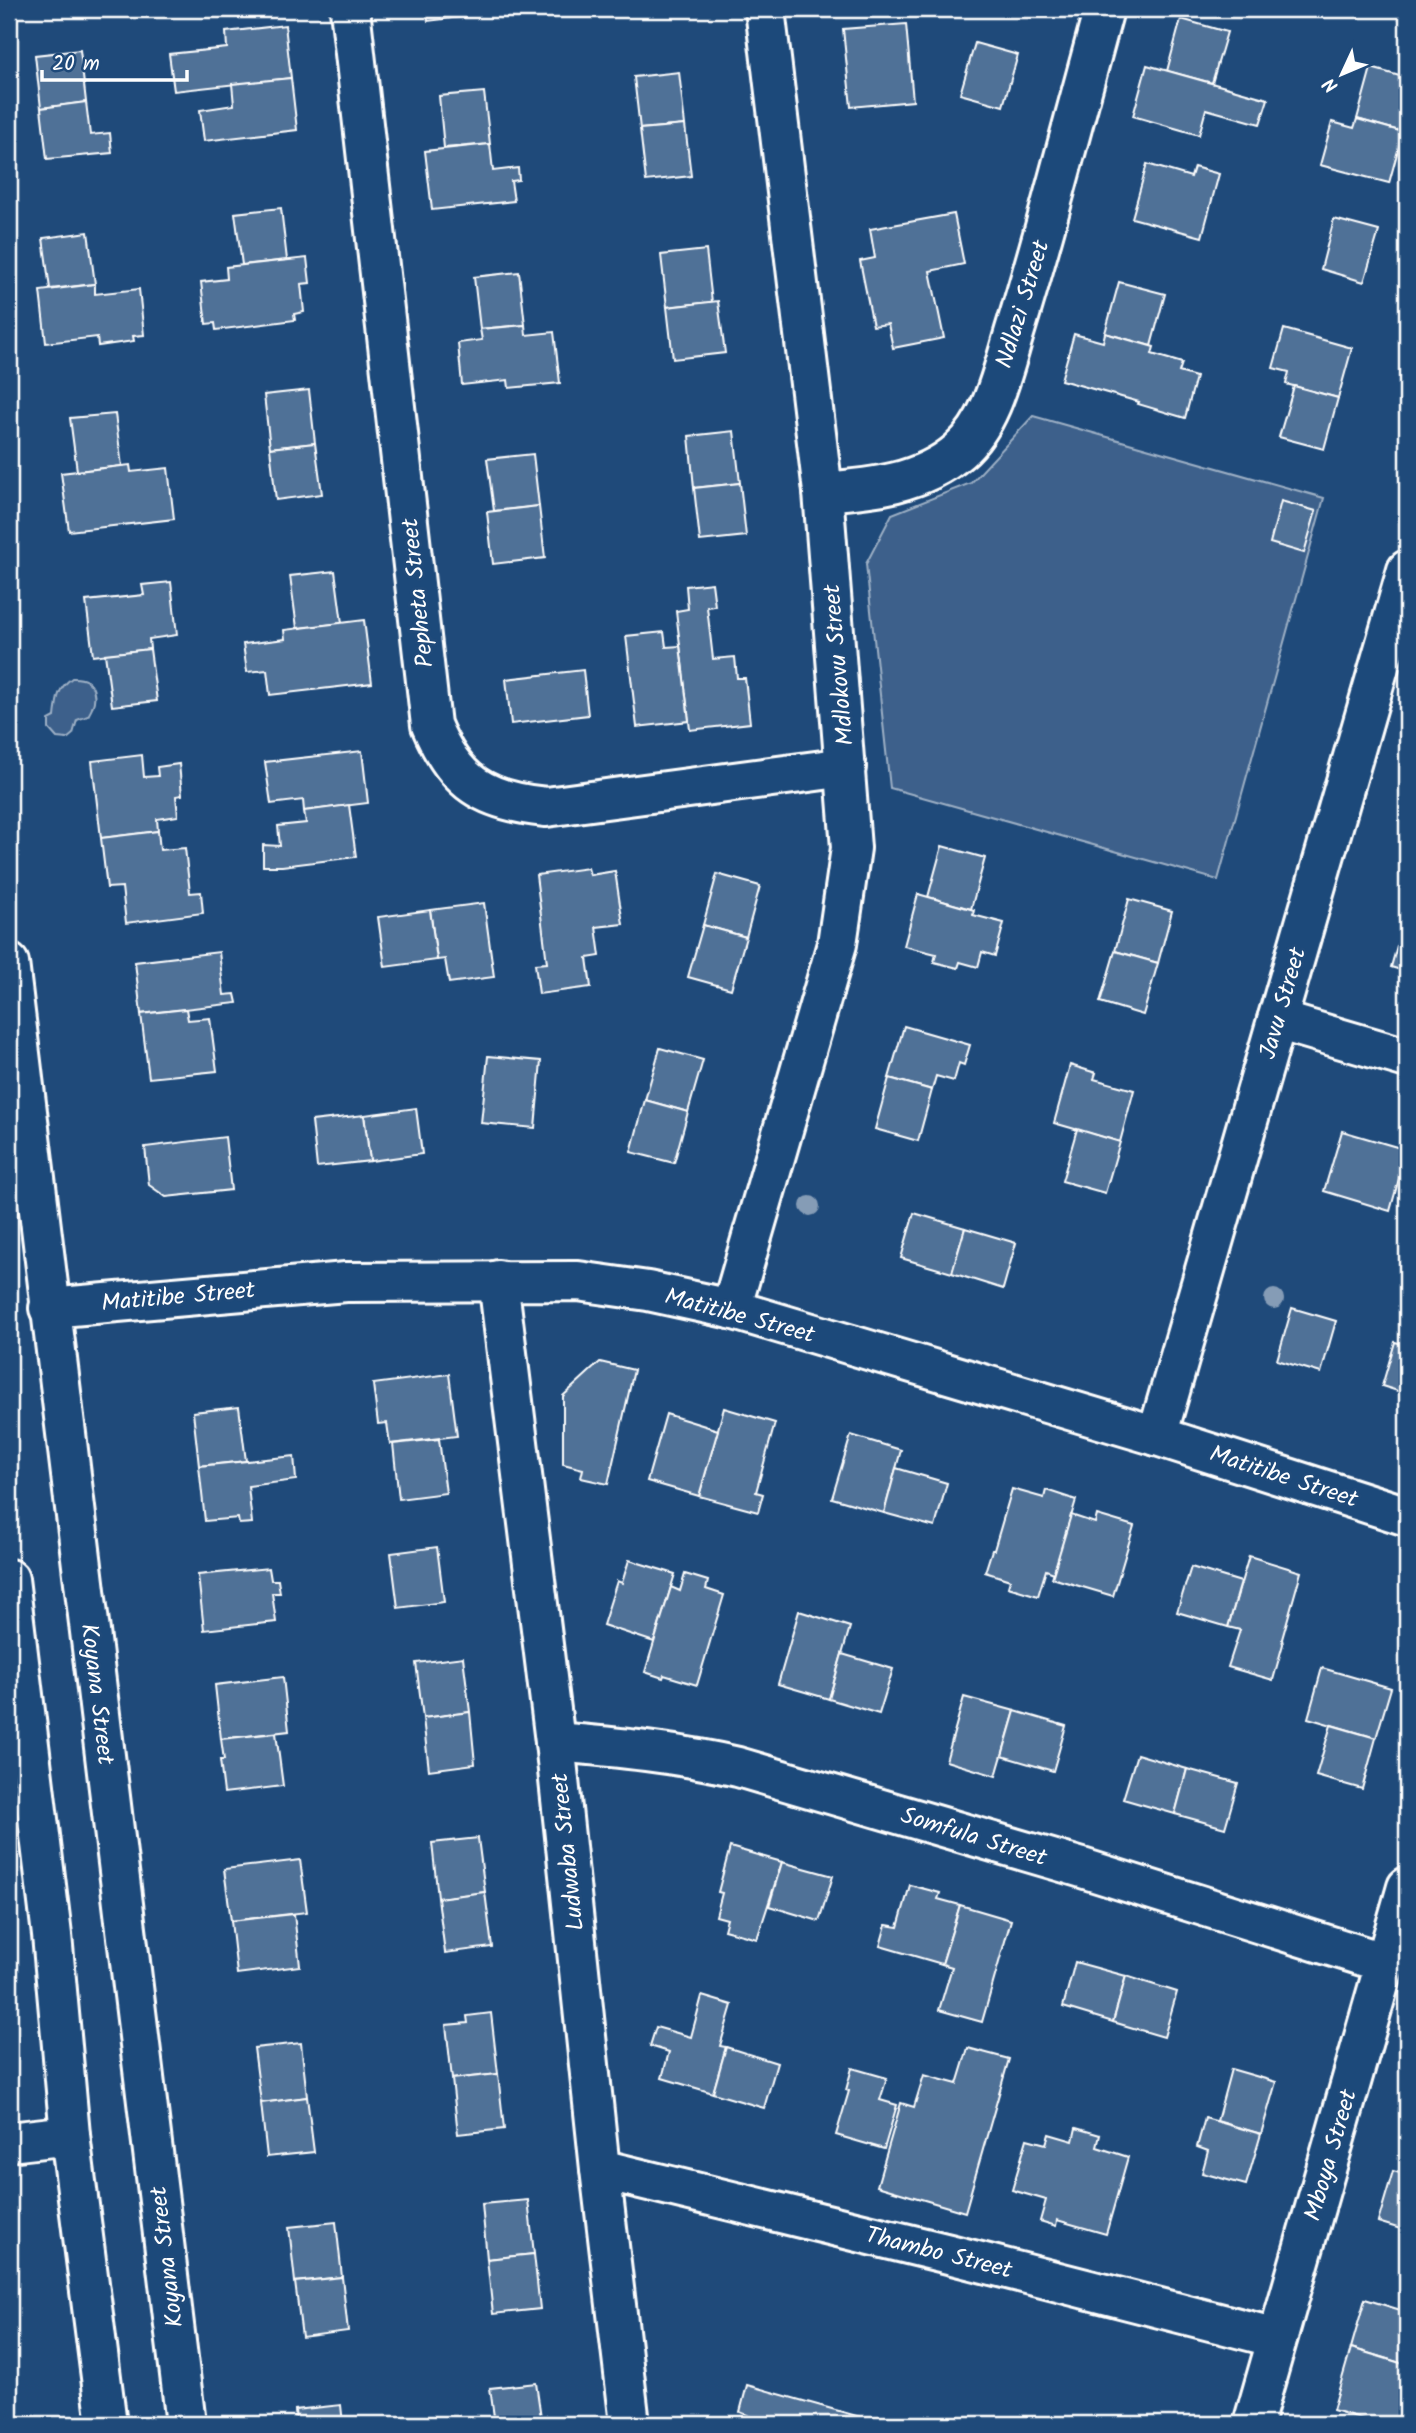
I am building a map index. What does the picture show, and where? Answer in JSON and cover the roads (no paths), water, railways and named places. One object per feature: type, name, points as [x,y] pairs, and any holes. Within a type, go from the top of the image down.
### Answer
[{"type":"street","name":"Pepheta Street","points":[[350,9],[431,725],[442,752],[472,785],[491,796],[516,804],[546,807],[846,767]]},
{"type":"street","name":"Mdlokovu Street","points":[[731,1309],[837,944],[851,848],[823,492],[765,9]]},
{"type":"street","name":"Ndlazi Street","points":[[823,492],[875,487],[923,473],[958,452],[972,439],[980,426],[1002,371],[1033,269],[1104,9]]},
{"type":"street","name":"Javu Street","points":[[1157,1436],[1278,1020],[1399,633],[1407,570]]},
{"type":"street","name":"Koyana Street","points":[[9,964],[186,2424]]},
{"type":"street","points":[[1278,1020],[1407,1058]]},
{"type":"street","name":"Ludwaba Street","points":[[498,1280],[555,1742],[630,2424]]},
{"type":"street","name":"Matitibe Street","points":[[49,1308],[346,1282],[578,1281],[648,1291],[731,1309],[1157,1436],[1407,1516]]},
{"type":"street","points":[[9,1579],[51,1935],[70,2135],[107,2424]]},
{"type":"street","name":"Somfula Street","points":[[555,1742],[631,1748],[738,1767],[1053,1859],[1385,1963]]},
{"type":"street","name":"Mboya Street","points":[[1253,2424],[1407,1887]]},
{"type":"street","points":[[9,2142],[70,2135]]},
{"type":"street","name":"Thambo Street","points":[[600,2169],[949,2253],[1278,2338]]}]
